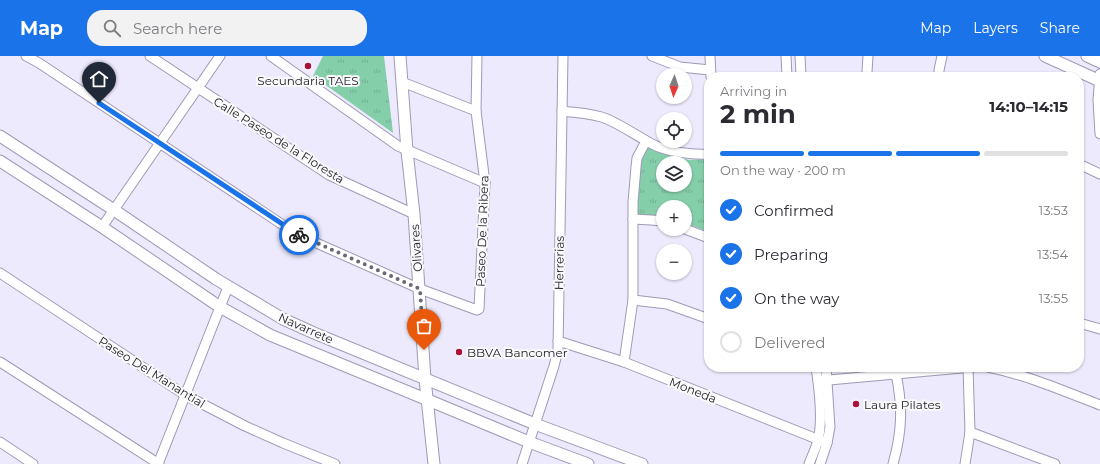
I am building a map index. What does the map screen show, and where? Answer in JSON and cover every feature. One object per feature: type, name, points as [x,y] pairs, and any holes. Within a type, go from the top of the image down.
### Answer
[{"type":"main road","name":"Olivares","points":[[400,56],[420,289],[425,379],[434,464]]},
{"type":"main road","points":[[1045,56],[1080,72]]},
{"type":"main road","points":[[1087,56],[1100,62]]},
{"type":"main road","points":[[1084,74],[1100,81]]},
{"type":"main road","name":"Navarrete","points":[[0,136],[114,210],[228,287],[283,319],[535,424],[642,464]]},
{"type":"main road","name":"Navarrete","points":[[0,162],[102,227],[220,307],[270,335],[529,442],[588,464]]},
{"type":"street","points":[[26,56],[292,231],[420,289]]},
{"type":"street","name":"Calle Paseo de la Floresta","points":[[150,56],[329,175],[414,214]]},
{"type":"street","points":[[102,227],[220,56]]},
{"type":"street","points":[[271,56],[407,151],[485,183]]},
{"type":"street","name":"Paseo De la Ribera","points":[[420,289],[477,310],[479,309],[485,183],[476,111],[477,56]]},
{"type":"street","name":"Herrerias","points":[[522,464],[556,361],[558,350],[563,56]]},
{"type":"street","points":[[652,56],[680,67],[705,72]]},
{"type":"street","points":[[710,56],[710,72]]},
{"type":"street","points":[[786,56],[787,72]]},
{"type":"street","points":[[800,56],[801,72]]},
{"type":"street","points":[[867,72],[868,56]]},
{"type":"street","points":[[939,72],[942,56]]},
{"type":"street","points":[[1100,74],[1098,100],[1100,134]]},
{"type":"street","points":[[402,82],[476,111]]},
{"type":"street","points":[[562,111],[591,114],[605,118],[621,125],[646,141],[659,147],[690,155],[704,154]]},
{"type":"street","points":[[624,362],[632,300],[633,219],[636,163],[646,141]]},
{"type":"street","points":[[1084,166],[1100,174]]},
{"type":"street","points":[[633,219],[656,220]]},
{"type":"street","points":[[692,232],[704,236]]},
{"type":"street","name":"Paseo Del Manantial","points":[[0,273],[185,395],[245,426],[335,464]]},
{"type":"street","points":[[0,362],[158,464],[228,287]]},
{"type":"street","points":[[632,300],[667,304],[704,317]]},
{"type":"street","points":[[1084,325],[1100,330]]},
{"type":"street","name":"Moneda","points":[[558,341],[624,362],[823,441]]},
{"type":"street","points":[[817,372],[823,441],[820,464]]},
{"type":"street","points":[[809,464],[830,427],[827,372]]},
{"type":"street","points":[[818,381],[917,372]]},
{"type":"street","points":[[965,464],[970,432],[968,372]]},
{"type":"street","points":[[1010,372],[1100,405]]},
{"type":"street","points":[[893,464],[901,420],[899,390],[896,374]]},
{"type":"street","points":[[970,432],[1055,464]]},
{"type":"street","points":[[0,442],[33,464]]},
{"type":"green space","points":[[323,56],[384,56],[393,133],[313,76]]},
{"type":"green space","points":[[647,145],[674,156],[656,156],[656,192],[692,192],[692,160],[704,159],[704,230],[692,226],[692,200],[656,200],[656,216],[638,214],[638,166]]},
{"type":"way so far","points":[[299,235],[420,289],[424,350]]},
{"type":"place","name":"Secundaria TAES","points":[[308,66]]},
{"type":"place","name":"BBVA Bancomer","points":[[459,352]]},
{"type":"place","name":"Laura Pilates","points":[[856,404]]},
{"type":"route","points":[[99,103],[299,235]]}]
